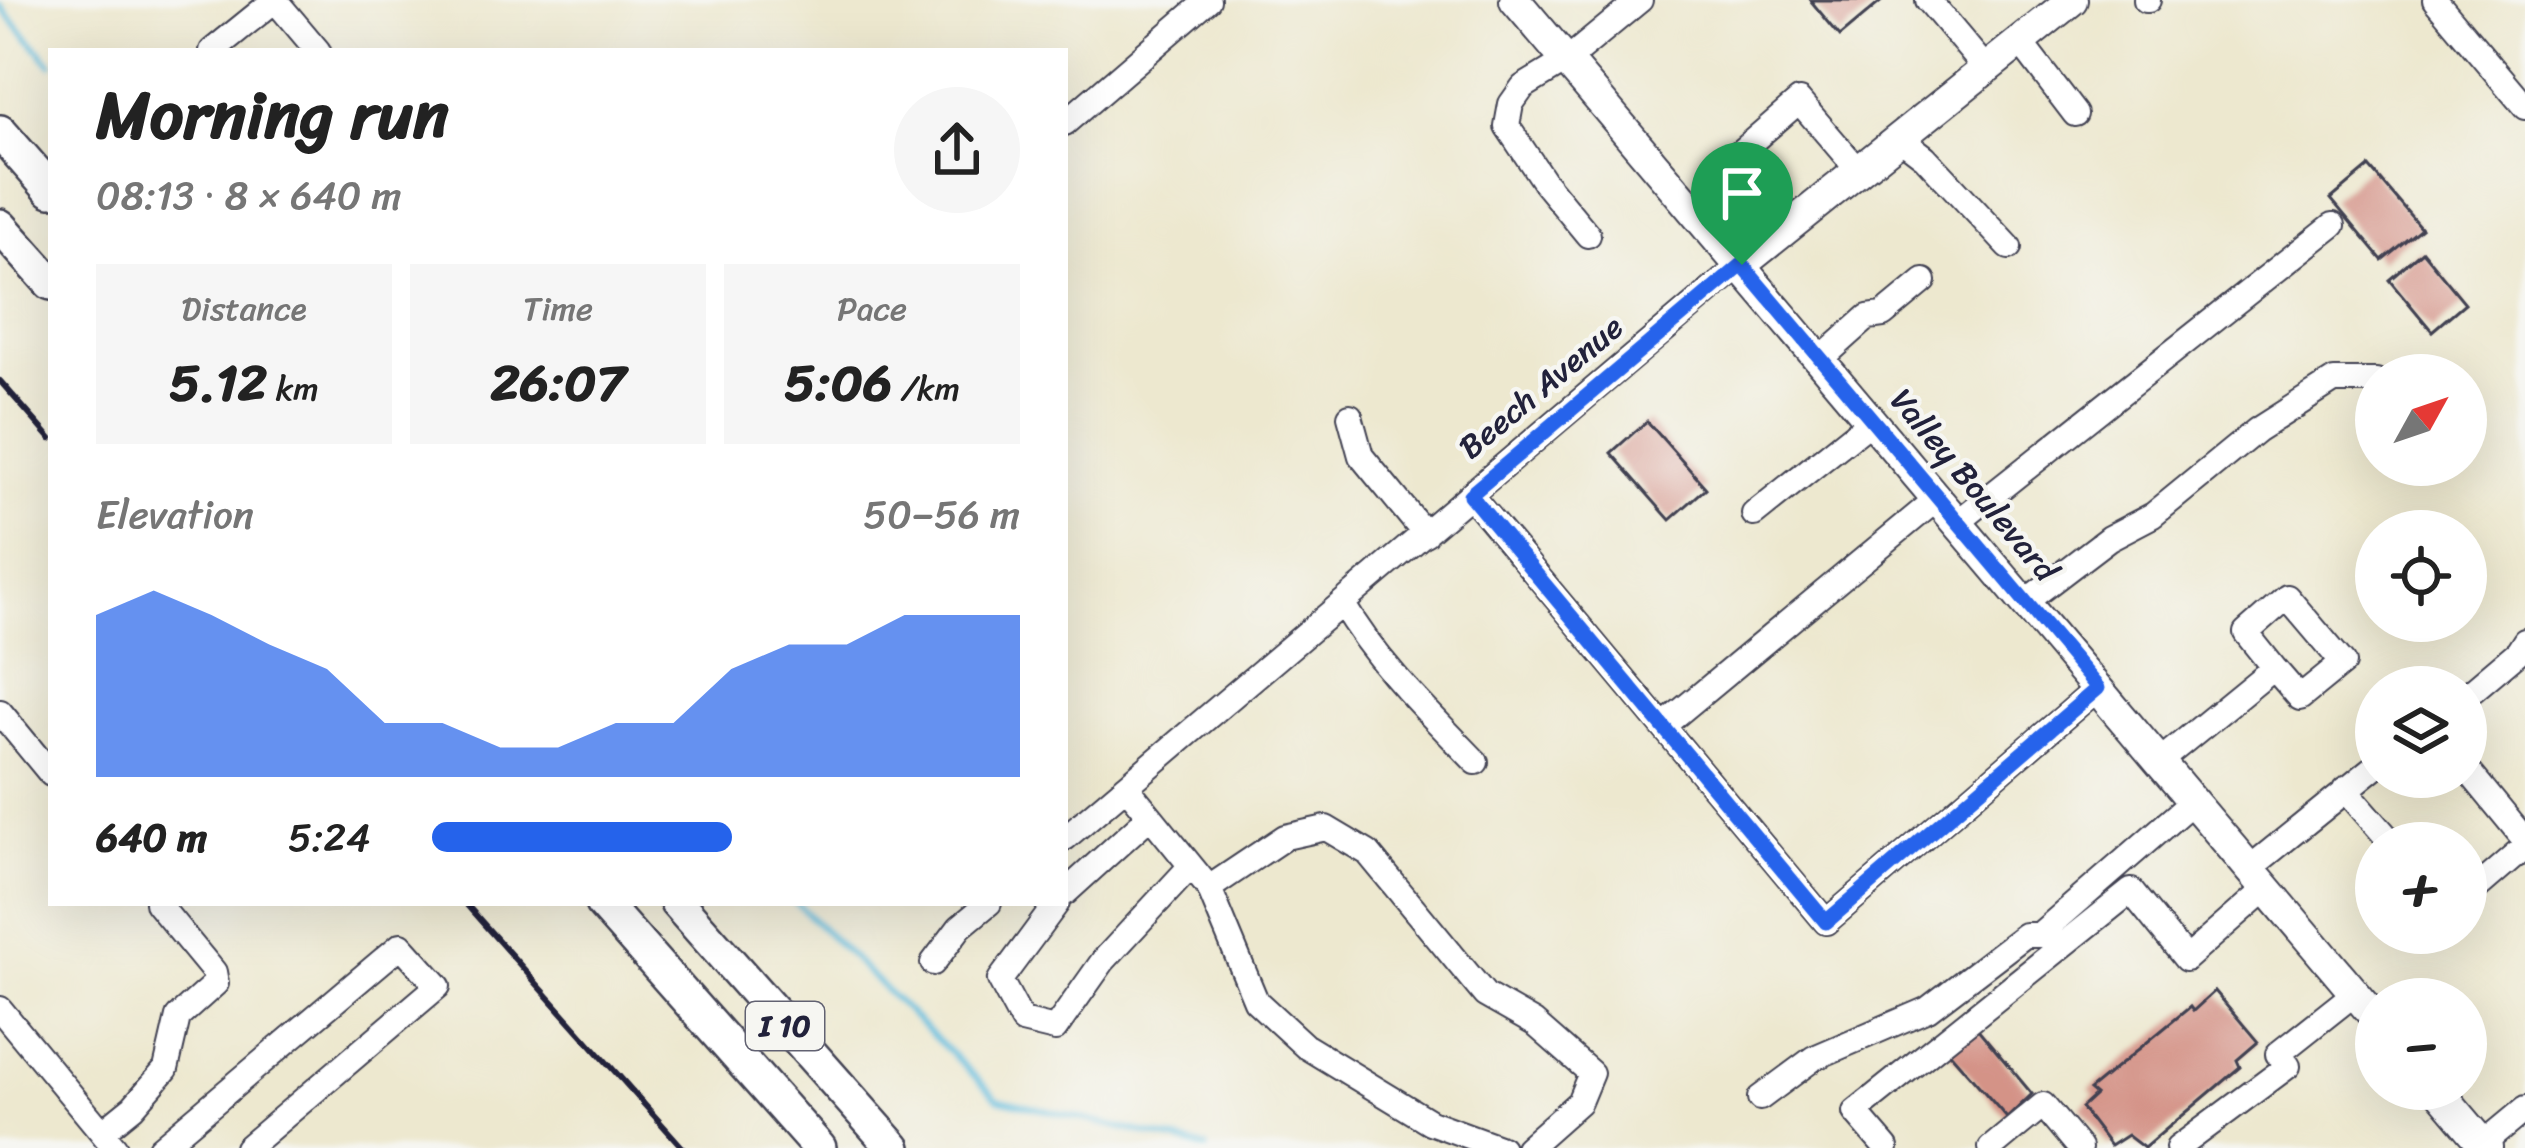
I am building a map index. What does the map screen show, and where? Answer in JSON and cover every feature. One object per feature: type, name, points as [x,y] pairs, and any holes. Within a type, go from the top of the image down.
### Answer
[{"type":"highway","points":[[0,132],[48,187]]},
{"type":"highway","points":[[0,226],[48,280]]},
{"type":"highway","name":"I 10","points":[[605,906],[819,1148]]},
{"type":"highway","name":"I 10","points":[[680,906],[894,1148]]},
{"type":"highway","points":[[836,1083],[925,1148]]},
{"type":"main road","name":"Valley Boulevard","points":[[1515,0],[2355,993]]},
{"type":"main road","name":"Beech Avenue","points":[[1742,265],[2072,0]]},
{"type":"main road","points":[[2454,1110],[2483,1146]]},
{"type":"street","points":[[1068,120],[1208,0]]},
{"type":"street","points":[[1588,235],[1507,126],[1511,104],[1523,87],[1566,61],[1640,0]]},
{"type":"street","points":[[1928,0],[1986,69]]},
{"type":"street","points":[[2435,0],[2525,106]]},
{"type":"street","points":[[215,48],[262,4],[314,48]]},
{"type":"street","points":[[2020,41],[2075,114]]},
{"type":"street","points":[[1740,152],[1799,101],[1858,171]]},
{"type":"street","points":[[1900,138],[1954,186],[2009,247]]},
{"type":"street","points":[[1663,726],[2332,225]]},
{"type":"street","name":"Beech Avenue","points":[[1068,835],[1742,265]]},
{"type":"street","points":[[1821,359],[1868,317],[1883,315],[1924,281]]},
{"type":"street","points":[[2025,602],[2109,538],[2152,514],[2276,418],[2334,382],[2355,382]]},
{"type":"street","points":[[1350,416],[1361,456],[1425,534]]},
{"type":"street","points":[[1754,514],[1872,420]]},
{"type":"street","points":[[1470,495],[1826,922],[2098,688]]},
{"type":"street","points":[[1342,603],[1366,644],[1392,675],[1476,762]]},
{"type":"street","points":[[2487,678],[2525,641]]},
{"type":"street","points":[[2160,761],[2274,668]]},
{"type":"street","points":[[0,712],[48,770]]},
{"type":"street","points":[[1886,1148],[1855,1112],[2131,891],[2186,959],[2355,782]]},
{"type":"street","points":[[1126,786],[1209,888],[1256,1001],[1305,1046],[1430,1122],[1502,1148]]},
{"type":"street","points":[[2345,789],[2374,822]]},
{"type":"street","points":[[2487,795],[2525,843],[2487,878]]},
{"type":"street","points":[[1760,1098],[1814,1058],[1928,1010],[2025,934],[2039,935],[2193,800]]},
{"type":"street","points":[[1068,890],[1150,816]]},
{"type":"street","points":[[1209,888],[1285,837],[1326,828],[1368,853],[1485,994],[1534,1023],[1591,1073],[1579,1102],[1527,1148]]},
{"type":"street","points":[[1055,906],[1000,980],[1022,1022],[1055,1029],[1103,961],[1191,866]]},
{"type":"street","points":[[0,1009],[109,1140],[166,1070],[178,1017],[216,983],[214,972],[159,906]]},
{"type":"street","points":[[933,962],[960,927],[985,906]]},
{"type":"street","points":[[174,1144],[401,945],[439,986],[247,1148]]},
{"type":"street","points":[[2190,1144],[2288,1066],[2278,1054],[2355,993]]},
{"type":"street","points":[[1991,1148],[2043,1105],[2079,1148]]},
{"type":"street","points":[[2483,1146],[2525,1109]]},
{"type":"building","points":[[1810,0],[1883,0],[1840,36]]},
{"type":"building","points":[[2369,167],[2421,228],[2382,260],[2331,199]]},
{"type":"building","points":[[2422,251],[2465,303],[2432,331],[2389,279]]},
{"type":"building","points":[[1647,421],[1706,488],[1670,520],[1611,453]]},
{"type":"building","points":[[2215,991],[2258,1042],[2237,1060],[2240,1067],[2144,1148],[2127,1135],[2110,1146],[2081,1108],[2095,1095],[2089,1090]]},
{"type":"building","points":[[1972,1022],[2032,1094],[2007,1118],[1945,1047]]},
{"type":"waterway","points":[[0,6],[48,61]]},
{"type":"waterway","points":[[799,906],[998,1099],[1207,1148]]},
{"type":"railway","points":[[0,381],[48,436]]},
{"type":"railway","points":[[468,906],[683,1148]]},
{"type":"route","points":[[1742,265],[2098,688],[1826,922],[1470,495],[1742,265]]}]
